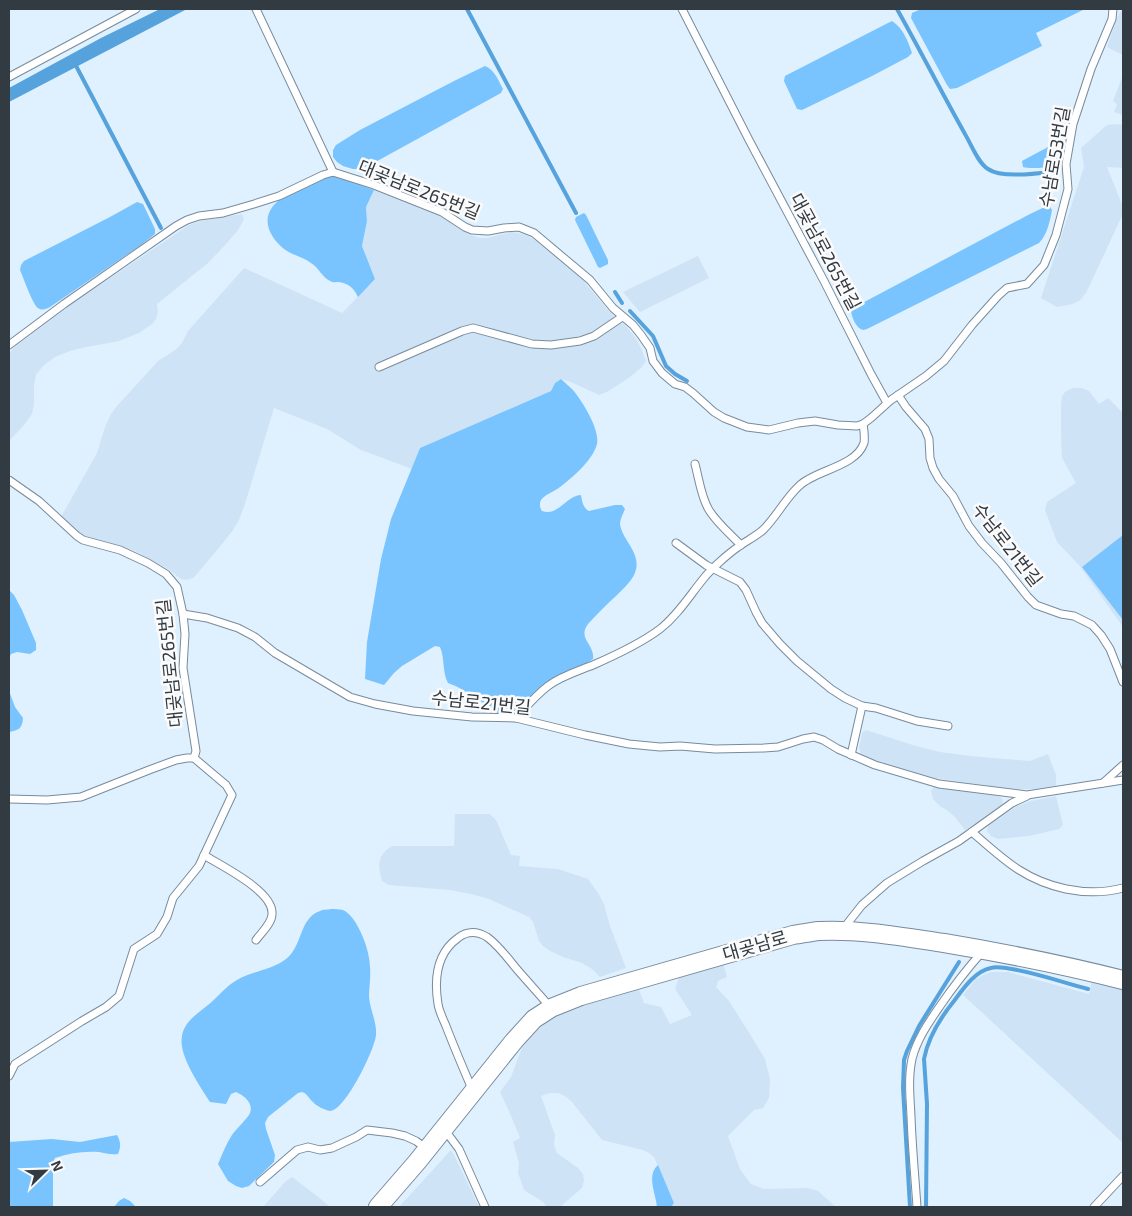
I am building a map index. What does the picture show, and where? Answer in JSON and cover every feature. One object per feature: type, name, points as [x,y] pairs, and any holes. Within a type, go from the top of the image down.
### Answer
[{"type":"street","name":"대곶남로","points":[[378,1207],[534,1019],[551,1008],[581,996],[793,935],[818,931],[898,936],[984,949],[1123,980]]},
{"type":"lane","points":[[9,77],[136,9]]},
{"type":"lane","points":[[256,9],[333,172]]},
{"type":"lane","name":"대곶남로265번길","points":[[682,9],[887,403]]},
{"type":"lane","name":"수남로53번길","points":[[898,395],[944,361],[998,296],[1007,288],[1027,284],[1044,265],[1056,234],[1068,189],[1066,164],[1073,124],[1091,69],[1112,19],[1113,9]]},
{"type":"lane","name":"대곶남로265번길","points":[[9,343],[187,220],[248,207],[279,196],[333,172],[374,185],[442,212],[472,230],[488,231],[519,228],[534,233],[590,280],[613,308],[633,325],[650,348],[653,361],[662,373],[675,384],[693,393],[714,412],[734,423],[769,430],[815,421],[848,426],[863,424]]},
{"type":"lane","points":[[379,367],[472,328],[532,344],[551,345],[580,341],[594,336],[622,317]]},
{"type":"lane","points":[[516,718],[548,686],[616,655],[661,628],[680,610],[705,576],[733,551],[762,530],[800,485],[812,477],[846,462],[854,456],[862,447],[864,441],[863,424],[898,395]]},
{"type":"lane","name":"수남로21번길","points":[[898,395],[925,428],[929,439],[930,458],[933,468],[939,479],[953,496],[969,526],[982,543],[1036,605],[1061,614],[1074,616],[1092,625],[1110,649],[1123,682]]},
{"type":"lane","points":[[695,464],[703,497],[708,508],[714,517],[741,545]]},
{"type":"lane","name":"대곶남로265번길","points":[[9,480],[39,501],[83,540],[130,554],[166,574],[177,587],[185,634],[183,668],[196,751],[194,758]]},
{"type":"lane","points":[[676,543],[696,559],[740,582],[746,590],[762,623],[780,644],[831,689],[862,706],[876,708],[917,721],[948,726]]},
{"type":"lane","name":"수남로21번길","points":[[183,614],[207,618],[238,628],[275,653],[350,697],[374,704],[413,711],[472,717],[516,718],[629,744],[660,747],[764,748],[814,738],[823,740],[838,749],[875,765],[938,784],[1027,796],[1123,780]]},
{"type":"lane","points":[[851,755],[862,706]]},
{"type":"lane","points":[[9,799],[47,800],[81,797],[176,760],[187,758],[194,758],[226,784],[232,795],[199,866],[173,898],[167,917],[157,934],[134,949],[119,996],[106,1007],[15,1064],[9,1076]]},
{"type":"lane","points":[[1102,783],[1123,765]]},
{"type":"lane","points":[[842,931],[862,905],[887,883],[959,841],[1012,803],[1027,796]]},
{"type":"lane","points":[[972,832],[1011,865],[1042,883],[1092,893],[1123,888]]},
{"type":"lane","points":[[204,855],[250,883],[262,892],[270,903],[273,913],[270,921],[256,940]]},
{"type":"lane","points":[[474,1092],[452,1043],[438,1005],[438,972],[441,959],[448,947],[460,936],[470,932],[486,936],[504,953],[551,1008]]},
{"type":"lane","points":[[918,1207],[912,1149],[910,1071],[912,1059],[919,1040],[934,1015],[969,966],[984,949]]},
{"type":"lane","points":[[444,1129],[459,1149],[485,1207]]},
{"type":"lane","points":[[260,1182],[297,1150],[332,1148],[356,1138],[367,1130],[405,1136],[416,1141],[427,1150]]},
{"type":"lane","points":[[1094,1207],[1123,1176]]},
{"type":"shaded area","points":[[160,9],[187,9],[9,102],[9,88],[101,38]]},
{"type":"shaded area","points":[[921,9],[1085,9],[1036,33],[1042,46],[957,88],[950,89],[911,18],[912,13]]},
{"type":"shaded area","points":[[1123,10],[1123,55],[1107,47],[1117,18]]},
{"type":"shaded area","points":[[892,21],[899,27],[907,39],[912,53],[908,57],[802,110],[797,109],[784,81],[785,76]]},
{"type":"shaded area","points":[[485,66],[496,76],[503,89],[501,93],[370,165],[353,169],[343,166],[333,157],[333,150],[336,145],[360,130]]},
{"type":"shaded area","points":[[1123,75],[1123,115],[1114,112],[1117,104],[1113,101]]},
{"type":"shaded area","points":[[1107,125],[1123,125],[1123,168],[1107,167],[1123,207],[1122,216],[1086,293],[1073,304],[1057,307],[1041,298],[1084,167],[1081,148]]},
{"type":"shaded area","points":[[1061,140],[1063,151],[1059,164],[1042,168],[1023,167],[1022,161]]},
{"type":"shaded area","points":[[331,175],[374,190],[366,207],[367,221],[362,246],[375,279],[358,297],[355,291],[348,285],[330,281],[311,263],[284,249],[274,239],[268,227],[268,215],[278,202]]},
{"type":"shaded area","points":[[374,190],[429,210],[460,229],[480,238],[511,232],[526,235],[535,240],[578,274],[607,309],[626,326],[635,337],[646,361],[630,377],[609,391],[599,395],[561,379],[555,383],[551,391],[420,448],[412,469],[361,450],[327,429],[274,408],[239,520],[222,544],[193,578],[181,579],[168,569],[135,551],[82,535],[76,531],[61,517],[97,453],[111,414],[158,361],[182,343],[188,331],[244,268],[342,313],[375,279],[362,246],[367,221],[366,207]]},
{"type":"shaded area","points":[[137,202],[143,204],[155,229],[155,234],[50,307],[42,310],[38,308],[31,297],[20,270],[24,261]]},
{"type":"shaded area","points":[[1049,205],[1052,210],[1049,223],[1039,243],[867,329],[863,330],[858,327],[852,317],[851,311],[853,308]]},
{"type":"shaded area","points":[[584,213],[608,260],[608,264],[600,268],[575,220],[576,217]]},
{"type":"shaded area","points":[[242,214],[244,219],[238,230],[226,244],[208,263],[157,304],[158,312],[152,324],[139,333],[119,341],[70,351],[55,357],[43,366],[36,375],[32,414],[9,441],[9,353],[17,345],[73,303],[189,225],[200,221]]},
{"type":"shaded area","points":[[698,256],[709,278],[640,312],[623,292]]},
{"type":"shaded area","points":[[561,379],[573,390],[585,408],[596,431],[597,444],[582,468],[541,500],[541,509],[548,512],[553,511],[571,498],[581,495],[584,506],[589,511],[622,505],[625,509],[620,524],[636,561],[634,575],[630,581],[591,620],[585,629],[585,638],[592,649],[593,659],[584,665],[555,677],[520,707],[512,712],[503,714],[496,712],[468,693],[448,683],[440,647],[435,646],[402,666],[384,685],[365,679],[367,642],[381,559],[391,519],[420,448],[551,391],[555,383]]},
{"type":"shaded area","points":[[1082,388],[1089,391],[1099,404],[1108,398],[1123,413],[1123,627],[1079,565],[1057,542],[1045,510],[1047,502],[1076,483],[1062,458],[1061,433],[1062,396],[1066,391]]},
{"type":"shaded area","points":[[1123,535],[1123,620],[1082,567]]},
{"type":"shaded area","points":[[9,590],[22,610],[36,643],[36,650],[30,654],[17,652],[11,654],[9,659]]},
{"type":"shaded area","points":[[9,691],[15,707],[23,718],[22,725],[19,728],[9,732]]},
{"type":"shaded area","points":[[866,730],[940,752],[970,756],[1030,761],[1048,754],[1056,775],[1056,786],[1018,789],[991,786],[935,778],[877,762],[861,754],[859,748],[862,733]]},
{"type":"shaded area","points":[[934,786],[999,796],[1003,803],[1000,808],[965,830],[955,817],[933,799],[931,791]]},
{"type":"shaded area","points":[[1056,796],[1063,825],[1059,829],[1029,836],[998,839],[991,836],[987,831],[988,826],[1017,806]]},
{"type":"shaded area","points":[[455,814],[490,814],[496,820],[511,855],[520,856],[519,866],[558,869],[588,879],[604,904],[626,968],[600,977],[582,963],[563,957],[543,946],[529,917],[489,899],[450,890],[389,885],[382,881],[379,864],[381,857],[392,846],[454,846]]},
{"type":"shaded area","points":[[321,910],[343,910],[354,920],[365,944],[370,967],[369,997],[376,1030],[374,1042],[365,1065],[351,1091],[336,1108],[330,1111],[321,1108],[302,1092],[298,1093],[268,1117],[265,1123],[275,1155],[274,1162],[249,1186],[242,1188],[228,1181],[218,1164],[232,1135],[249,1115],[251,1109],[249,1103],[245,1097],[236,1092],[231,1094],[226,1104],[210,1102],[186,1061],[182,1044],[183,1031],[192,1018],[233,982],[275,966],[286,959],[296,947],[308,920]]},
{"type":"shaded area","points":[[723,963],[727,977],[718,981],[716,987],[729,1001],[765,1059],[770,1079],[769,1098],[763,1108],[754,1110],[728,1136],[740,1169],[751,1184],[764,1189],[808,1188],[818,1191],[836,1207],[671,1207],[674,1203],[654,1157],[643,1150],[602,1140],[572,1102],[558,1093],[541,1096],[555,1135],[554,1145],[557,1153],[578,1168],[583,1174],[582,1188],[560,1207],[547,1207],[543,1202],[524,1190],[518,1173],[519,1163],[513,1142],[520,1138],[500,1092],[511,1077],[522,1048],[547,1021],[562,1013],[598,998],[638,987],[644,1003],[661,1007],[670,1024],[692,1015],[675,989],[680,975]]},
{"type":"shaded area","points":[[991,972],[1008,972],[1089,994],[1092,980],[1123,987],[1123,1143],[963,995],[976,979]]},
{"type":"shaded area","points":[[117,1135],[120,1144],[118,1154],[82,1152],[55,1158],[53,1163],[53,1207],[9,1207],[9,1142],[52,1139],[80,1142]]},
{"type":"shaded area","points":[[451,1150],[479,1207],[399,1207]]},
{"type":"shaded area","points":[[658,1165],[674,1203],[671,1207],[657,1207],[652,1179],[654,1169]]},
{"type":"shaded area","points":[[292,1177],[330,1207],[263,1207],[285,1182]]},
{"type":"shaded area","points":[[124,1198],[130,1201],[136,1207],[114,1207]]},
{"type":"waterway","points":[[467,9],[576,213]]},
{"type":"waterway","points":[[897,9],[975,153],[984,166],[994,172],[1012,175],[1057,171]]},
{"type":"waterway","points":[[74,62],[161,228]]},
{"type":"waterway","points":[[615,292],[622,303]]},
{"type":"waterway","points":[[630,311],[653,336],[666,366],[687,381]]},
{"type":"waterway","points":[[910,1207],[903,1088],[904,1060],[919,1026],[959,962]]},
{"type":"waterway","points":[[926,1207],[927,1104],[924,1059],[932,1036],[949,1007],[965,986],[975,977],[985,970],[995,967],[1027,972],[1088,989]]}]
